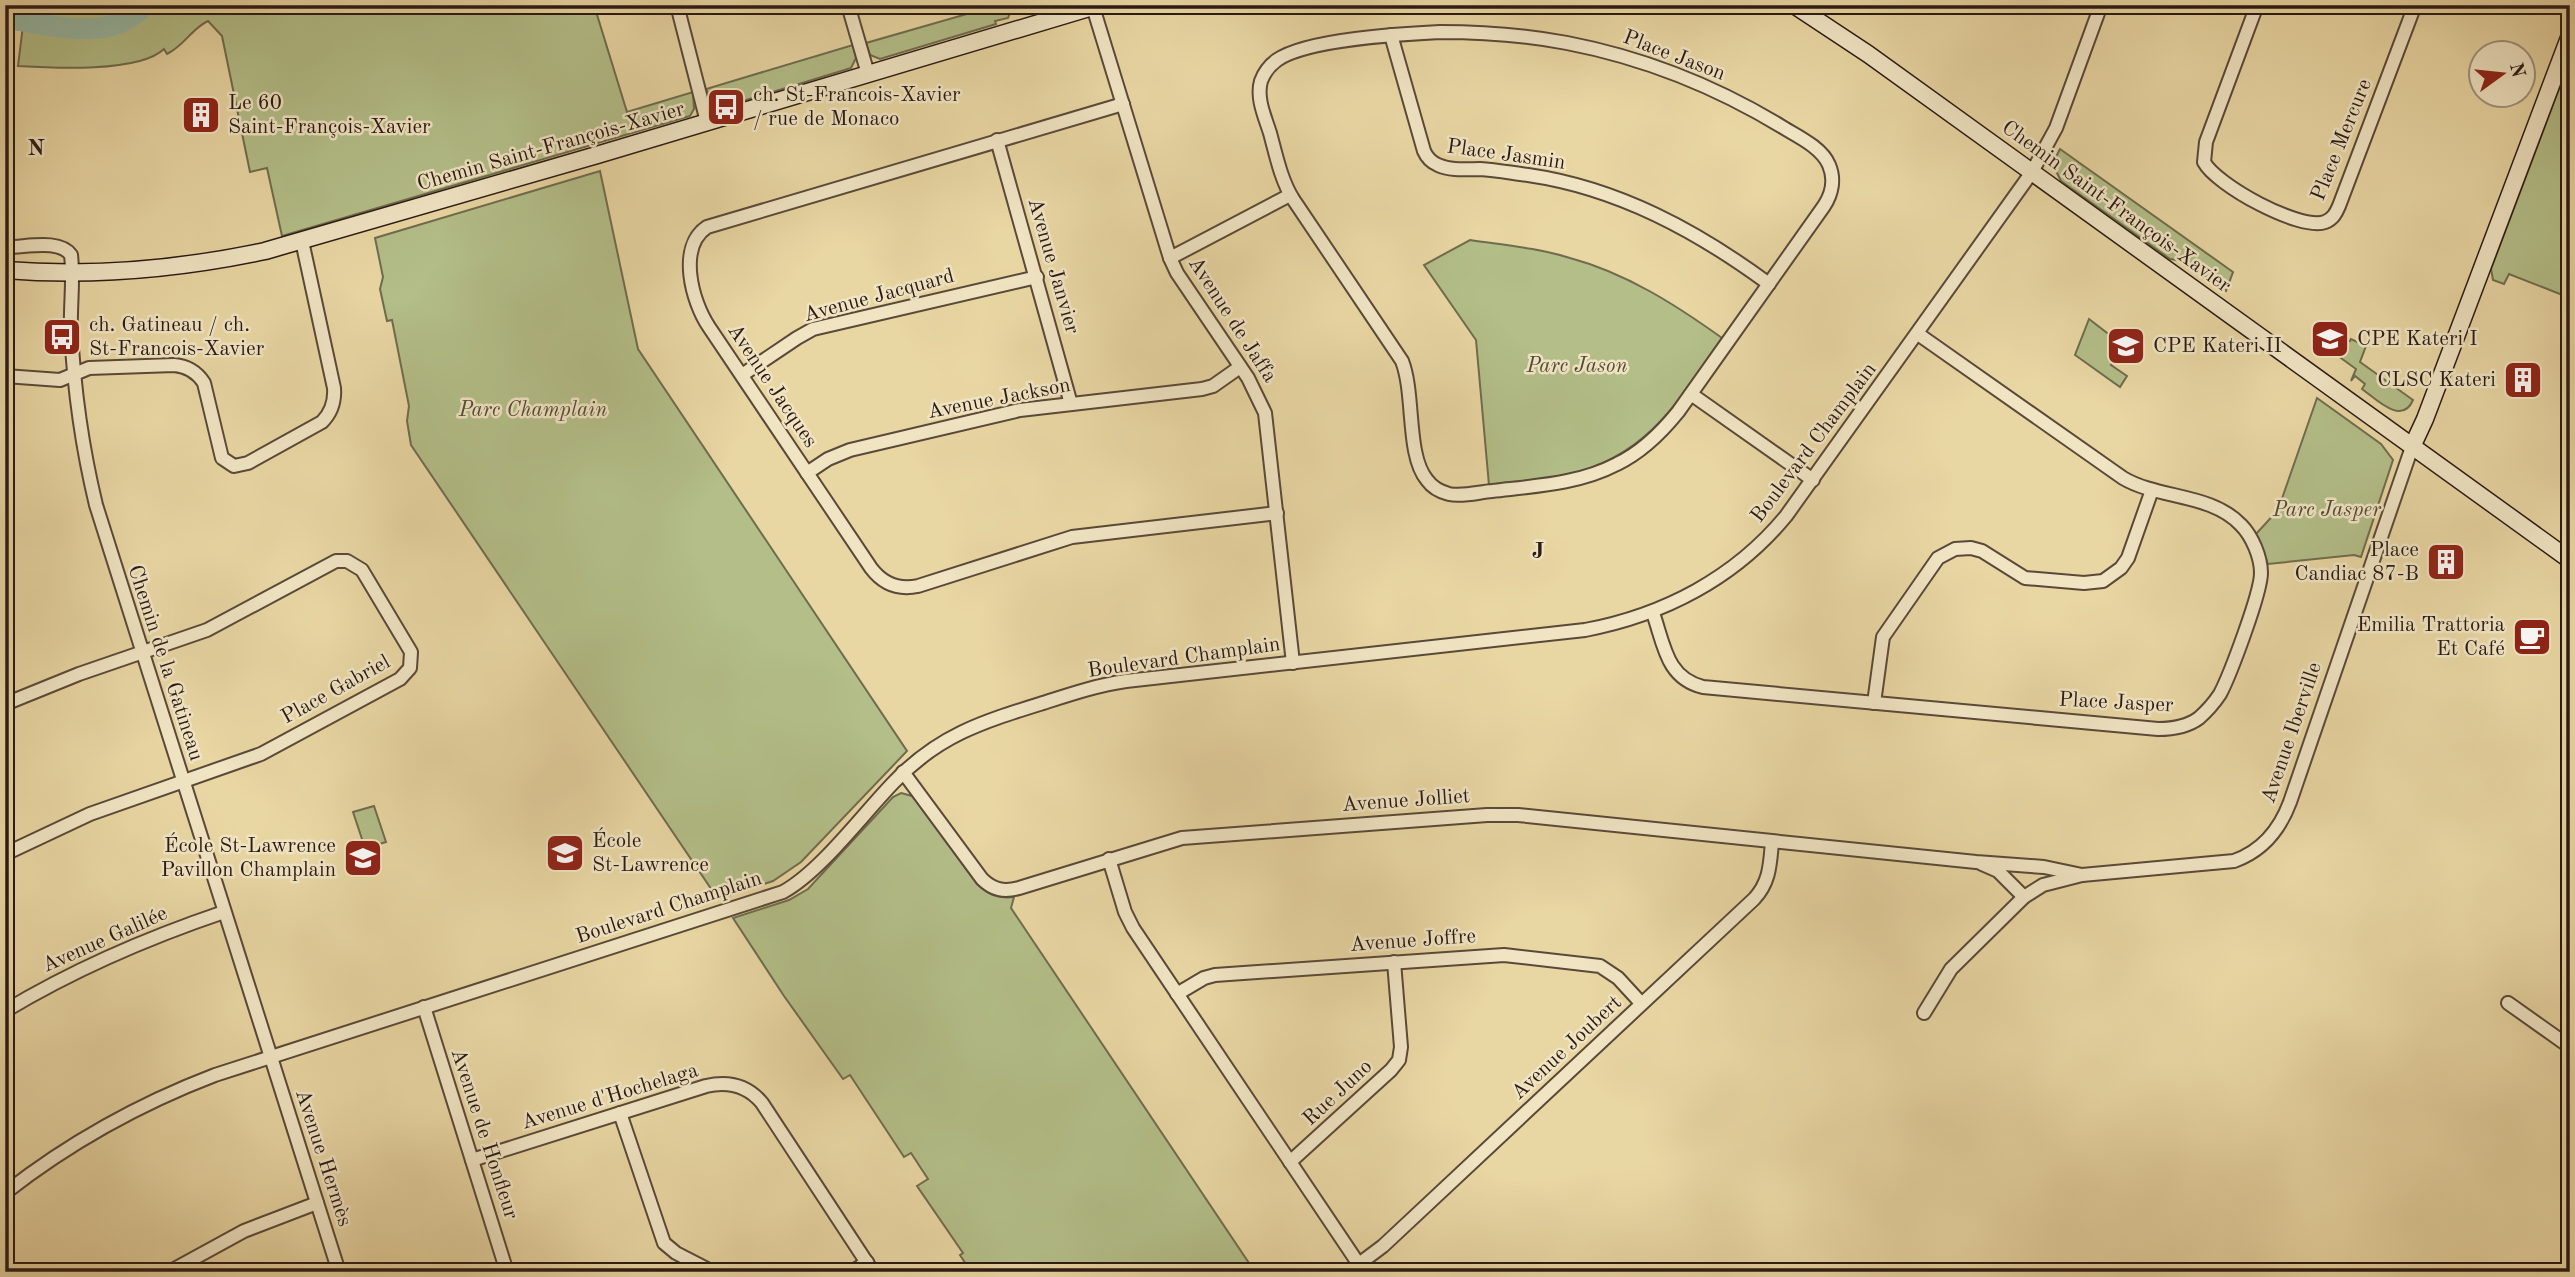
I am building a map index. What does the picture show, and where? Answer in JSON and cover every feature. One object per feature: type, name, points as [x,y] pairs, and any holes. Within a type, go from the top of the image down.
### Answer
[{"type":"street","points":[[677,5],[707,122]]},
{"type":"street","points":[[848,5],[868,74]]},
{"type":"street","name":"Chemin Saint-François-Xavier","points":[[1794,5],[1868,54],[2570,560]]},
{"type":"street","name":"Boulevard Champlain","points":[[5,1193],[71,1146],[130,1112],[194,1082],[783,892],[812,870],[904,772],[926,752],[957,733],[1083,690],[1126,681],[1586,630],[1653,613],[1702,588],[1743,560],[1777,528],[2032,172],[2056,128],[2101,5]]},
{"type":"street","name":"Place Mercure","points":[[2257,5],[2203,156],[2210,172],[2261,205],[2315,223],[2323,223],[2335,214],[2415,5]]},
{"type":"street","name":"Chemin Saint-François-Xavier","points":[[5,271],[71,273],[183,266],[302,241],[1096,6]]},
{"type":"street","name":"Avenue de Jaffa","points":[[1096,6],[1170,258],[1177,273],[1259,397],[1265,413],[1293,663]]},
{"type":"street","name":"Place Jason","points":[[1455,32],[1514,35],[1606,51],[1646,63],[1696,82],[1744,105],[1790,132],[1824,158],[1831,172],[1831,191],[1824,206],[1660,434],[1629,457],[1606,469],[1572,481],[1462,494],[1437,489],[1424,477],[1417,463],[1408,382],[1402,361],[1290,195],[1261,100],[1261,82],[1267,70],[1277,60],[1301,50],[1344,41],[1391,35],[1455,32]]},
{"type":"street","name":"Place Jasmin","points":[[1391,35],[1423,151],[1431,161],[1448,168],[1548,178],[1620,200],[1703,239],[1769,284]]},
{"type":"street","points":[[2412,447],[2570,36]]},
{"type":"street","name":"Avenue Jacques","points":[[1123,104],[716,223],[702,230],[692,246],[689,258],[699,309],[874,572],[887,582],[902,587],[918,586],[1085,534],[1278,513]]},
{"type":"street","name":"Avenue Janvier","points":[[997,140],[1071,404]]},
{"type":"street","points":[[1170,258],[1290,195]]},
{"type":"street","points":[[5,376],[60,380],[85,369],[109,367],[174,365],[190,370],[200,378],[206,390],[222,458],[234,466],[248,463],[317,426],[330,412],[335,395],[302,241]]},
{"type":"street","points":[[5,247],[63,248],[71,256],[71,273]]},
{"type":"street","name":"Chemin de la Gatineau","points":[[71,273],[78,417],[93,492],[141,652],[270,1056]]},
{"type":"street","name":"Avenue Jacquard","points":[[742,375],[813,329],[1037,277]]},
{"type":"street","name":"Place Jasper","points":[[1653,613],[1675,671],[1686,681],[1703,687],[2158,729],[2176,727],[2198,719],[2215,702],[2223,688],[2257,595],[2260,566],[2251,540],[2232,517],[2218,509],[2152,490],[2123,478],[1918,334]]},
{"type":"street","name":"Avenue Jackson","points":[[807,473],[842,452],[1020,410],[1202,389],[1213,386],[1240,367]]},
{"type":"street","points":[[1690,394],[1813,480]]},
{"type":"street","name":"Avenue Iberville","points":[[1924,1013],[1951,969],[2024,897],[2049,882],[2082,875],[2234,861],[2252,853],[2273,832],[2290,802],[2412,447]]},
{"type":"street","points":[[1874,703],[1883,637],[1938,558],[1955,549],[1971,548],[1982,551],[2025,578],[2084,583],[2103,581],[2115,574],[2125,563],[2152,490]]},
{"type":"street","name":"Place Gabriel","points":[[141,652],[213,628],[332,562],[342,561],[352,563],[362,570],[410,648],[410,668],[400,678],[261,754],[182,781]]},
{"type":"street","points":[[5,704],[141,652]]},
{"type":"street","name":"Avenue Jolliet","points":[[904,772],[989,887],[1011,890],[1173,840],[1192,837],[1487,815],[2044,867],[2082,875]]},
{"type":"street","points":[[5,854],[90,814],[182,781]]},
{"type":"street","name":"Avenue Joubert","points":[[1109,859],[1130,923],[1362,1268],[1759,893],[1769,873],[1772,842]]},
{"type":"street","name":"Avenue Jolliet","points":[[1976,862],[1998,871],[2024,897]]},
{"type":"street","name":"Avenue Galilée","points":[[5,1011],[112,954],[224,912]]},
{"type":"street","name":"Avenue Joffre","points":[[1177,994],[1214,975],[1495,955],[1592,964],[1612,973],[1642,1003]]},
{"type":"street","name":"Rue Juno","points":[[1290,1162],[1382,1079],[1399,1060],[1401,1047],[1394,962]]},
{"type":"street","points":[[2508,1003],[2570,1047]]},
{"type":"street","name":"Avenue de Honfleur","points":[[424,1007],[508,1272]]},
{"type":"street","name":"Avenue Hermès","points":[[270,1056],[339,1272]]},
{"type":"street","name":"Avenue d'Hochelaga","points":[[472,1160],[715,1084],[731,1084],[747,1089],[762,1103],[870,1267]]},
{"type":"street","points":[[620,1113],[664,1243],[676,1253],[713,1272]]},
{"type":"street","points":[[169,1272],[244,1231],[317,1203]]},
{"type":"street","points":[[852,1272],[870,1267]]},
{"type":"green space","points":[[5,5],[594,5],[627,112],[693,92],[694,109],[690,116],[282,236],[267,168],[250,172],[222,36],[208,21],[167,54],[164,49],[152,57],[135,62],[94,67],[18,66],[25,9]]},
{"type":"green space","points":[[998,5],[1011,11],[1008,18],[995,21],[996,24],[880,59],[870,55],[866,43]]},
{"type":"green space","points":[[853,45],[856,58],[851,68],[720,108],[714,106],[706,89]]},
{"type":"green space","points":[[2570,60],[2570,298],[2509,274],[2504,284],[2493,280],[2491,269]]},
{"type":"green space","points":[[2060,149],[2233,272],[2226,291],[2183,261],[2170,259],[2061,181],[2054,167],[2051,167]]},
{"type":"green space","name":"Parc Champlain","points":[[600,171],[638,349],[907,751],[801,862],[773,881],[718,899],[411,445],[407,421],[409,406],[392,320],[387,321],[380,289],[383,277],[375,238]]},
{"type":"green space","name":"Parc Jason","points":[[1470,240],[1546,252],[1591,264],[1631,281],[1722,338],[1660,422],[1621,453],[1570,474],[1489,485],[1476,340],[1424,265]]},
{"type":"green space","points":[[2089,319],[2124,346],[2111,365],[2127,376],[2120,387],[2075,355]]},
{"type":"green space","points":[[2335,333],[2343,336],[2343,339],[2351,339],[2366,346],[2360,362],[2413,400],[2408,407],[2402,411],[2389,408],[2362,389],[2365,384],[2355,376],[2351,381],[2356,369],[2330,350]]},
{"type":"green space","name":"Parc Jasper","points":[[2317,398],[2381,444],[2393,460],[2361,557],[2354,555],[2268,564],[2256,534],[2278,510]]},
{"type":"green space","points":[[901,793],[916,800],[977,884],[994,895],[1014,897],[1011,908],[1255,1272],[971,1272],[960,1255],[963,1253],[917,1186],[928,1179],[911,1153],[904,1157],[850,1075],[843,1079],[733,918],[789,900],[808,889],[893,797]]},
{"type":"green space","points":[[374,806],[386,842],[365,848],[353,812]]},
{"type":"waterway","points":[[5,18],[59,27],[97,28],[114,25],[130,17],[144,5]]},
{"type":"place","name":"ch. St-Francois-Xavier / rue de Monaco","points":[[726,107]]},
{"type":"place","name":"Le 60 Saint-François-Xavier","points":[[201,115]]},
{"type":"place","name":"ch. Gatineau / ch. St-Francois-Xavier","points":[[62,337]]},
{"type":"place","name":"CPE Kateri I","points":[[2330,339]]},
{"type":"place","name":"CPE Kateri II","points":[[2126,346]]},
{"type":"place","name":"CLSC Kateri","points":[[2523,380]]},
{"type":"place","name":"Place Candiac 87-B","points":[[2446,562]]},
{"type":"place","name":"Emilia Trattoria Et Café","points":[[2532,637]]},
{"type":"place","name":"École St-Lawrence","points":[[565,853]]},
{"type":"place","name":"École St-Lawrence Pavillon Champlain","points":[[363,858]]},
{"type":"district","name":"N","points":[[36,148]]},
{"type":"district","name":"J","points":[[1538,551]]}]
